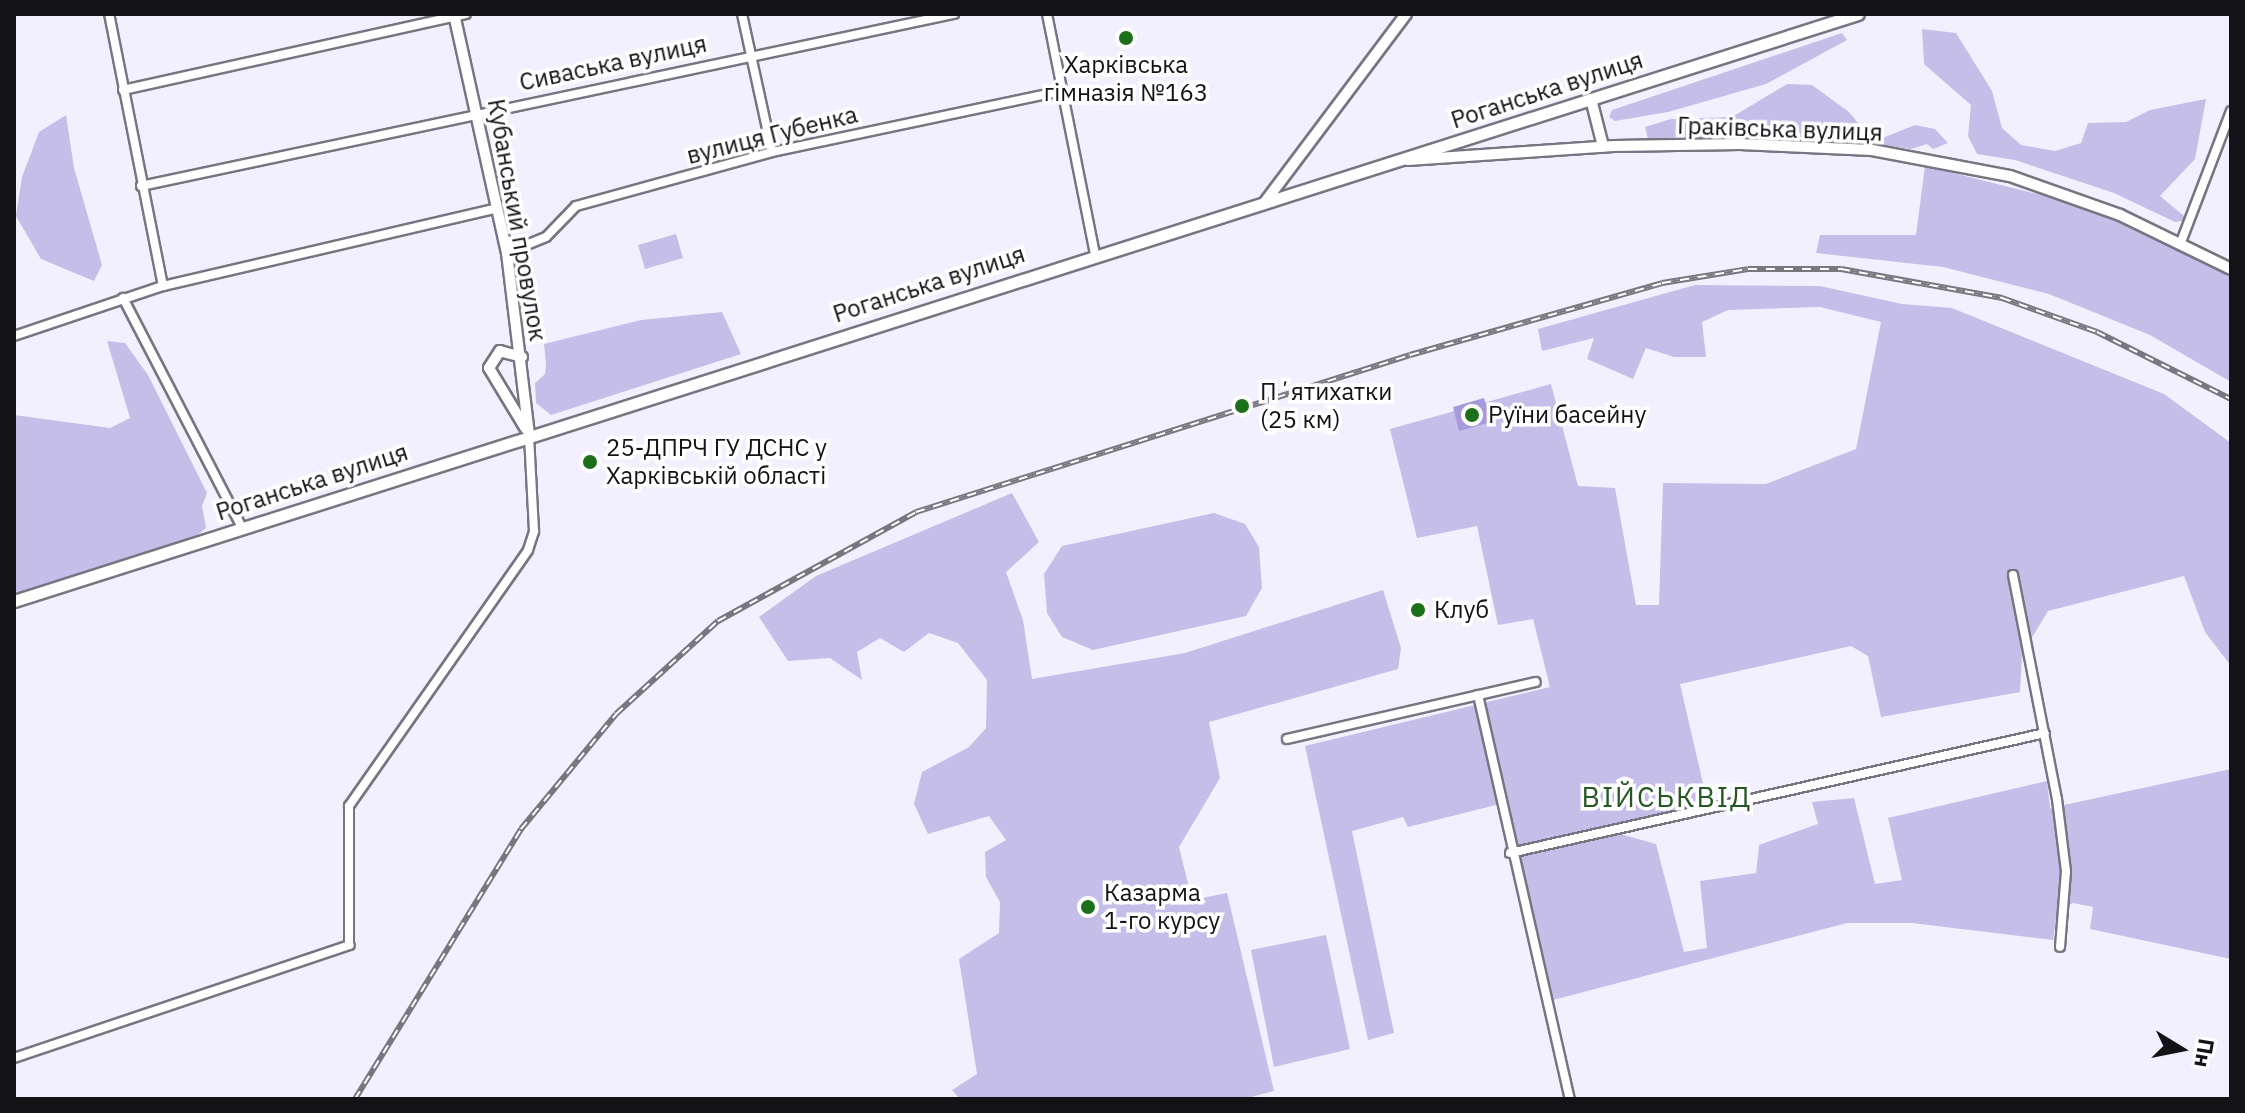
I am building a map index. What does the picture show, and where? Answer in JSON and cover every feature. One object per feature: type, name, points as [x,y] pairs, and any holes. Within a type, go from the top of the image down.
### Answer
[{"type":"main road","name":"Роганська вулиця","points":[[14,601],[1095,254],[1402,160],[1858,14]]},
{"type":"street","points":[[109,14],[163,286]]},
{"type":"street","points":[[742,14],[772,152]]},
{"type":"street","name":"Сиваська вулиця","points":[[141,186],[478,111],[954,14]]},
{"type":"street","points":[[1047,14],[1095,254]]},
{"type":"street","points":[[1265,202],[1406,14]]},
{"type":"street","points":[[123,90],[458,15]]},
{"type":"street","name":"Кубанський провулок","points":[[458,15],[507,253],[522,357],[529,435]]},
{"type":"street","name":"вулиця Губенка","points":[[507,253],[546,237],[576,206],[772,152],[1062,91]]},
{"type":"street","points":[[1591,99],[1603,146]]},
{"type":"street","points":[[2181,242],[2231,111]]},
{"type":"street","name":"Граківська вулиця","points":[[1402,160],[1603,146],[1830,147],[1922,158],[2010,176],[2181,242],[2231,269]]},
{"type":"street","points":[[14,336],[163,286],[497,208]]},
{"type":"street","points":[[123,298],[242,528]]},
{"type":"street","points":[[14,1058],[349,945],[349,806],[528,550],[534,531],[529,435],[489,368],[500,351],[522,357]]},
{"type":"street","points":[[2013,575],[2045,733],[2066,871],[2060,947]]},
{"type":"street","points":[[1287,739],[1536,682]]},
{"type":"street","points":[[1478,695],[1510,853],[1570,1099]]},
{"type":"street","points":[[1510,853],[2045,733]]},
{"type":"shaded area","points":[[1922,29],[1956,33],[1992,91],[2002,128],[2021,145],[2055,151],[2081,143],[2088,123],[2126,122],[2150,110],[2206,99],[2195,159],[2160,196],[2189,220],[2175,222],[2114,193],[2015,160],[1977,154],[1968,136],[1971,105],[1924,64]]},
{"type":"shaded area","points":[[1842,33],[1847,40],[1766,84],[1668,112],[1615,121],[1609,117],[1612,110]]},
{"type":"shaded area","points":[[1787,84],[1812,85],[1849,112],[1859,124],[1854,139],[1648,139],[1645,127],[1671,119],[1732,117]]},
{"type":"shaded area","points":[[66,115],[74,168],[102,265],[94,281],[41,259],[16,216],[22,177],[39,132]]},
{"type":"shaded area","points":[[1915,125],[1935,129],[1948,143],[1933,149],[1927,144],[1911,149],[1870,143]]},
{"type":"shaded area","points":[[1925,166],[2069,202],[2133,225],[2231,273],[2231,382],[2150,335],[2049,294],[1943,267],[1816,253],[1820,235],[1916,235]]},
{"type":"shaded area","points":[[676,234],[683,258],[645,269],[638,245]]},
{"type":"shaded area","points":[[1695,285],[1820,286],[1902,304],[1952,308],[2164,394],[2231,443],[2231,666],[2205,632],[2184,576],[2048,611],[2022,654],[2020,692],[1881,717],[1868,656],[1851,646],[1680,684],[1708,805],[1514,849],[1504,803],[1408,827],[1403,817],[1352,831],[1394,1033],[1368,1040],[1305,746],[1550,687],[1533,619],[1498,625],[1477,526],[1417,538],[1390,429],[1551,384],[1578,486],[1615,488],[1636,605],[1659,605],[1663,483],[1766,484],[1856,449],[1881,322],[1820,307],[1728,310],[1702,322],[1706,357],[1674,357],[1646,348],[1633,379],[1587,359],[1594,338],[1542,351],[1538,329]]},
{"type":"shaded area","points":[[722,312],[741,354],[551,415],[536,403],[535,383],[545,374],[544,344],[641,320]]},
{"type":"shaded area","points":[[107,341],[125,343],[148,375],[207,493],[202,506],[206,528],[194,538],[14,594],[14,415],[110,428],[130,418]]},
{"type":"shaded area","name":"Руїни басейну","points":[[1484,398],[1491,422],[1459,431],[1453,407]]},
{"type":"shaded area","points":[[1012,493],[1039,542],[1006,572],[1023,620],[1032,679],[1185,653],[1383,590],[1401,648],[1398,669],[1209,722],[1220,778],[1179,847],[1192,900],[1227,893],[1274,1091],[1244,1099],[960,1099],[952,1090],[977,1074],[959,959],[999,933],[1000,902],[986,877],[985,852],[1006,840],[989,816],[928,834],[914,804],[922,772],[969,747],[986,728],[987,680],[958,643],[929,633],[904,652],[880,638],[857,652],[862,680],[830,658],[788,661],[759,617],[816,576]]},
{"type":"shaded area","points":[[1214,513],[1245,524],[1259,547],[1262,588],[1246,616],[1093,650],[1062,637],[1047,613],[1044,574],[1062,546]]},
{"type":"shaded area","points":[[2231,769],[2231,959],[2090,929],[2093,907],[2073,903],[2057,911],[2053,940],[1912,923],[1847,923],[1553,1000],[1515,858],[1620,834],[1656,844],[1684,952],[1707,948],[1700,881],[1756,873],[1759,845],[1818,824],[1812,802],[1854,798],[1875,884],[1902,880],[1888,818],[2047,781],[2050,808]]},
{"type":"shaded area","points":[[1326,935],[1350,1049],[1274,1067],[1251,950]]},
{"type":"railway","points":[[355,1099],[521,829],[616,714],[718,621],[916,512],[1410,355],[1662,283],[1748,269],[1841,269],[2002,298],[2097,332],[2231,399]]},
{"type":"place","name":"Харківська гімназія №163","points":[[1126,38]]},
{"type":"place","name":"Пʼятихатки (25 км)","points":[[1242,406]]},
{"type":"place","name":"Руїни басейну","points":[[1472,415]]},
{"type":"place","name":"25-ДПРЧ ГУ ДСНС у Харківській області","points":[[590,462]]},
{"type":"place","name":"Клуб","points":[[1418,610]]},
{"type":"place","name":"Казарма 1-го курсу","points":[[1088,907]]},
{"type":"district","name":"ВІЙСЬКВІД","points":[[1667,797]]}]
